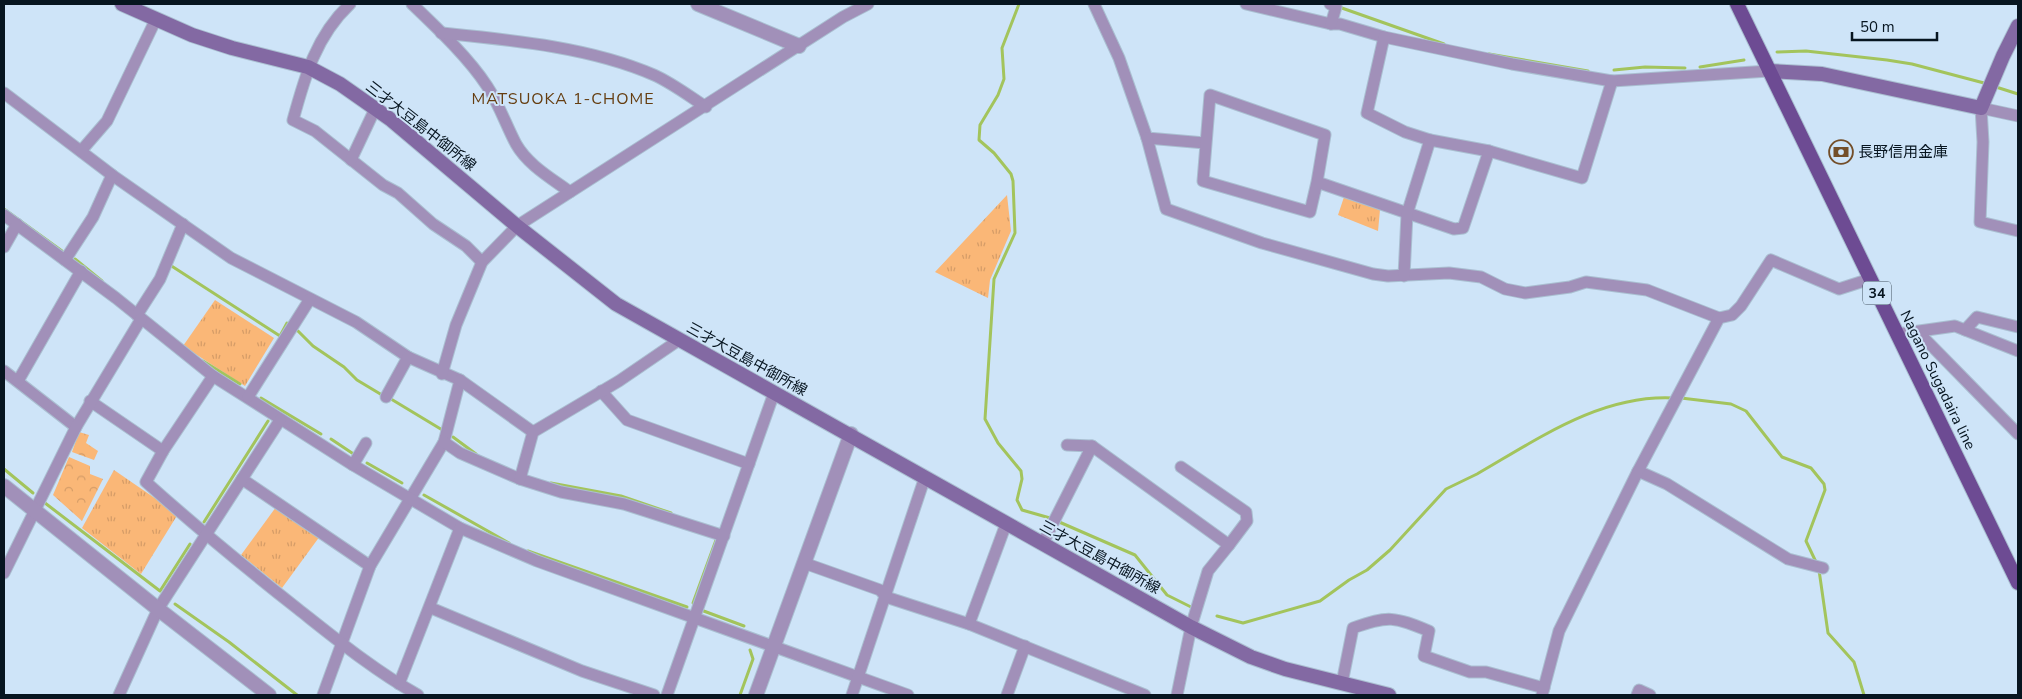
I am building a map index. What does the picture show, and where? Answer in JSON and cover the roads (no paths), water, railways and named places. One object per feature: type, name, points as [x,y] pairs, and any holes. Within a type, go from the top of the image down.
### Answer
[{"type":"main road","name":"三才大豆島中御所線","points":[[122,4],[156,20],[232,48],[308,67],[340,84],[376,109],[517,226],[616,304],[851,434],[1006,524],[1192,626],[1251,656],[1285,669],[1389,695]]},
{"type":"main road","name":"Nagano Sugadaira line","points":[[1737,4],[1829,188],[1870,279],[2018,583]]},
{"type":"main road","points":[[1769,71],[1822,74],[1981,108],[2018,26]]},
{"type":"street","points":[[350,4],[335,18],[308,67],[292,120],[309,127],[382,185],[398,193],[433,224],[466,246],[482,262]]},
{"type":"street","points":[[412,4],[442,33],[487,85],[517,145],[536,167],[570,192]]},
{"type":"street","points":[[698,4],[799,46]]},
{"type":"street","points":[[442,374],[456,326],[482,262],[517,226],[706,107],[843,17],[868,4]]},
{"type":"street","points":[[1094,4],[1122,65],[1147,138],[1166,209],[1262,243],[1373,274],[1404,276],[1449,273],[1481,276],[1505,289],[1525,293],[1570,287],[1586,282],[1647,290],[1719,318],[1732,315],[1742,306],[1771,260],[1839,289],[1870,279]]},
{"type":"street","points":[[1246,4],[1331,24],[1340,24],[1384,37],[1512,64],[1612,81],[1769,71]]},
{"type":"street","points":[[1330,4],[1336,8],[1331,24]]},
{"type":"street","points":[[81,151],[107,120],[156,20]]},
{"type":"street","points":[[442,33],[499,39],[598,56],[655,75],[706,107]]},
{"type":"street","points":[[1384,37],[1367,113],[1404,132],[1430,140],[1489,151],[1582,178],[1612,81]]},
{"type":"street","points":[[4,93],[112,175],[232,258],[356,322],[408,357],[442,374],[460,380],[533,432]]},
{"type":"street","points":[[1210,95],[1326,135],[1317,182],[1310,212],[1203,181],[1210,95]]},
{"type":"street","points":[[2018,116],[1981,108],[1983,142],[1980,222],[2018,231]]},
{"type":"street","points":[[351,160],[376,109]]},
{"type":"street","points":[[1147,138],[1205,143]]},
{"type":"street","points":[[1404,276],[1407,214],[1430,140]]},
{"type":"street","points":[[1317,182],[1454,229],[1463,228],[1489,151]]},
{"type":"street","points":[[64,260],[93,217],[112,175]]},
{"type":"street","points":[[4,215],[81,271],[213,376],[353,465],[460,528],[537,560],[773,648],[908,695]]},
{"type":"street","points":[[4,247],[17,224]]},
{"type":"street","points":[[4,573],[76,427],[160,279],[183,224]]},
{"type":"street","points":[[18,381],[81,271]]},
{"type":"street","points":[[248,398],[310,299]]},
{"type":"street","points":[[1965,330],[1977,317],[2018,327]]},
{"type":"street","points":[[1342,682],[1353,628],[1376,619],[1390,618],[1429,631],[1424,656],[1470,672],[1486,672],[1543,691],[1559,631],[1638,471],[1719,318]]},
{"type":"street","points":[[1898,334],[1955,326],[2018,351]]},
{"type":"street","points":[[1918,332],[2018,434]]},
{"type":"street","points":[[520,479],[533,432],[601,391],[679,340]]},
{"type":"street","points":[[386,397],[408,357]]},
{"type":"street","points":[[4,370],[76,427]]},
{"type":"street","points":[[213,376],[163,451],[146,482],[206,535],[343,644],[398,684],[418,695]]},
{"type":"street","points":[[324,695],[370,566],[412,499],[444,442],[460,380]]},
{"type":"street","points":[[601,391],[627,420],[749,464]]},
{"type":"street","points":[[667,695],[696,619],[774,393]]},
{"type":"street","points":[[90,401],[163,451]]},
{"type":"street","points":[[119,695],[158,609],[280,420]]},
{"type":"street","points":[[756,695],[851,434]]},
{"type":"street","points":[[444,442],[460,453],[520,479],[561,492],[624,504],[724,536]]},
{"type":"street","points":[[353,465],[366,444]]},
{"type":"street","points":[[1067,446],[1092,446],[1229,545]]},
{"type":"street","points":[[1043,544],[1092,446]]},
{"type":"street","points":[[1177,695],[1192,626],[1208,571],[1247,521],[1246,512],[1180,467]]},
{"type":"street","points":[[1638,471],[1667,484],[1788,559],[1818,567]]},
{"type":"street","points":[[852,695],[886,597],[906,528],[925,477]]},
{"type":"street","points":[[242,479],[370,566]]},
{"type":"street","points":[[4,486],[269,695]]},
{"type":"street","points":[[969,624],[1006,524]]},
{"type":"street","points":[[398,684],[430,608],[460,528]]},
{"type":"street","points":[[804,563],[880,590],[886,597],[969,624],[1026,646],[1145,695]]},
{"type":"street","points":[[430,608],[582,671],[654,695]]},
{"type":"street","points":[[1007,695],[1026,646]]},
{"type":"street","points":[[1636,695],[1639,690],[1650,695]]},
{"type":"waterway","points":[[1019,4],[1002,48],[1004,79],[998,95],[980,125],[979,140],[994,153],[1011,174],[1013,181],[1015,233],[994,279],[985,419],[998,443],[1021,471],[1022,479],[1017,500],[1022,510],[1050,518],[1135,555],[1167,595],[1191,607]]},
{"type":"waterway","points":[[1339,7],[1444,44]]},
{"type":"waterway","points":[[1777,52],[1806,51],[1887,60],[1912,64],[1984,83]]},
{"type":"waterway","points":[[1489,54],[1588,71]]},
{"type":"waterway","points":[[1700,67],[1744,60]]},
{"type":"waterway","points":[[1614,70],[1645,67],[1685,68]]},
{"type":"waterway","points":[[1996,87],[2018,94]]},
{"type":"waterway","points":[[4,209],[62,251]]},
{"type":"waterway","points":[[75,259],[102,281]]},
{"type":"waterway","points":[[170,265],[280,336],[287,323]]},
{"type":"waterway","points":[[298,331],[313,346],[344,367],[357,380],[382,395]]},
{"type":"waterway","points":[[203,361],[240,384]]},
{"type":"waterway","points":[[261,398],[321,434]]},
{"type":"waterway","points":[[1217,616],[1243,623],[1320,601],[1349,580],[1367,570],[1390,550],[1446,489],[1477,474],[1571,421],[1596,411],[1621,403],[1647,399],[1674,398]]},
{"type":"waterway","points":[[1681,398],[1731,404],[1746,411],[1782,457],[1811,468],[1824,484],[1825,490],[1806,541],[1816,562]]},
{"type":"waterway","points":[[391,399],[444,431]]},
{"type":"waterway","points":[[204,522],[268,421]]},
{"type":"waterway","points":[[453,437],[476,454]]},
{"type":"waterway","points":[[331,439],[352,453]]},
{"type":"waterway","points":[[367,463],[402,483]]},
{"type":"waterway","points":[[4,469],[33,493]]},
{"type":"waterway","points":[[551,483],[621,496],[671,513]]},
{"type":"waterway","points":[[424,495],[509,543]]},
{"type":"waterway","points":[[45,503],[160,591],[190,544]]},
{"type":"waterway","points":[[696,606],[693,603],[716,540]]},
{"type":"waterway","points":[[528,551],[687,607]]},
{"type":"waterway","points":[[1819,570],[1828,633],[1854,662],[1864,695]]},
{"type":"waterway","points":[[175,604],[229,642],[297,695]]},
{"type":"waterway","points":[[701,610],[744,626]]},
{"type":"waterway","points":[[740,695],[753,659],[750,650]]},
{"type":"place","name":"長野信用金庫","points":[[1841,152]]},
{"type":"district","name":"MATSUOKA 1-CHOME","points":[[563,98]]}]
